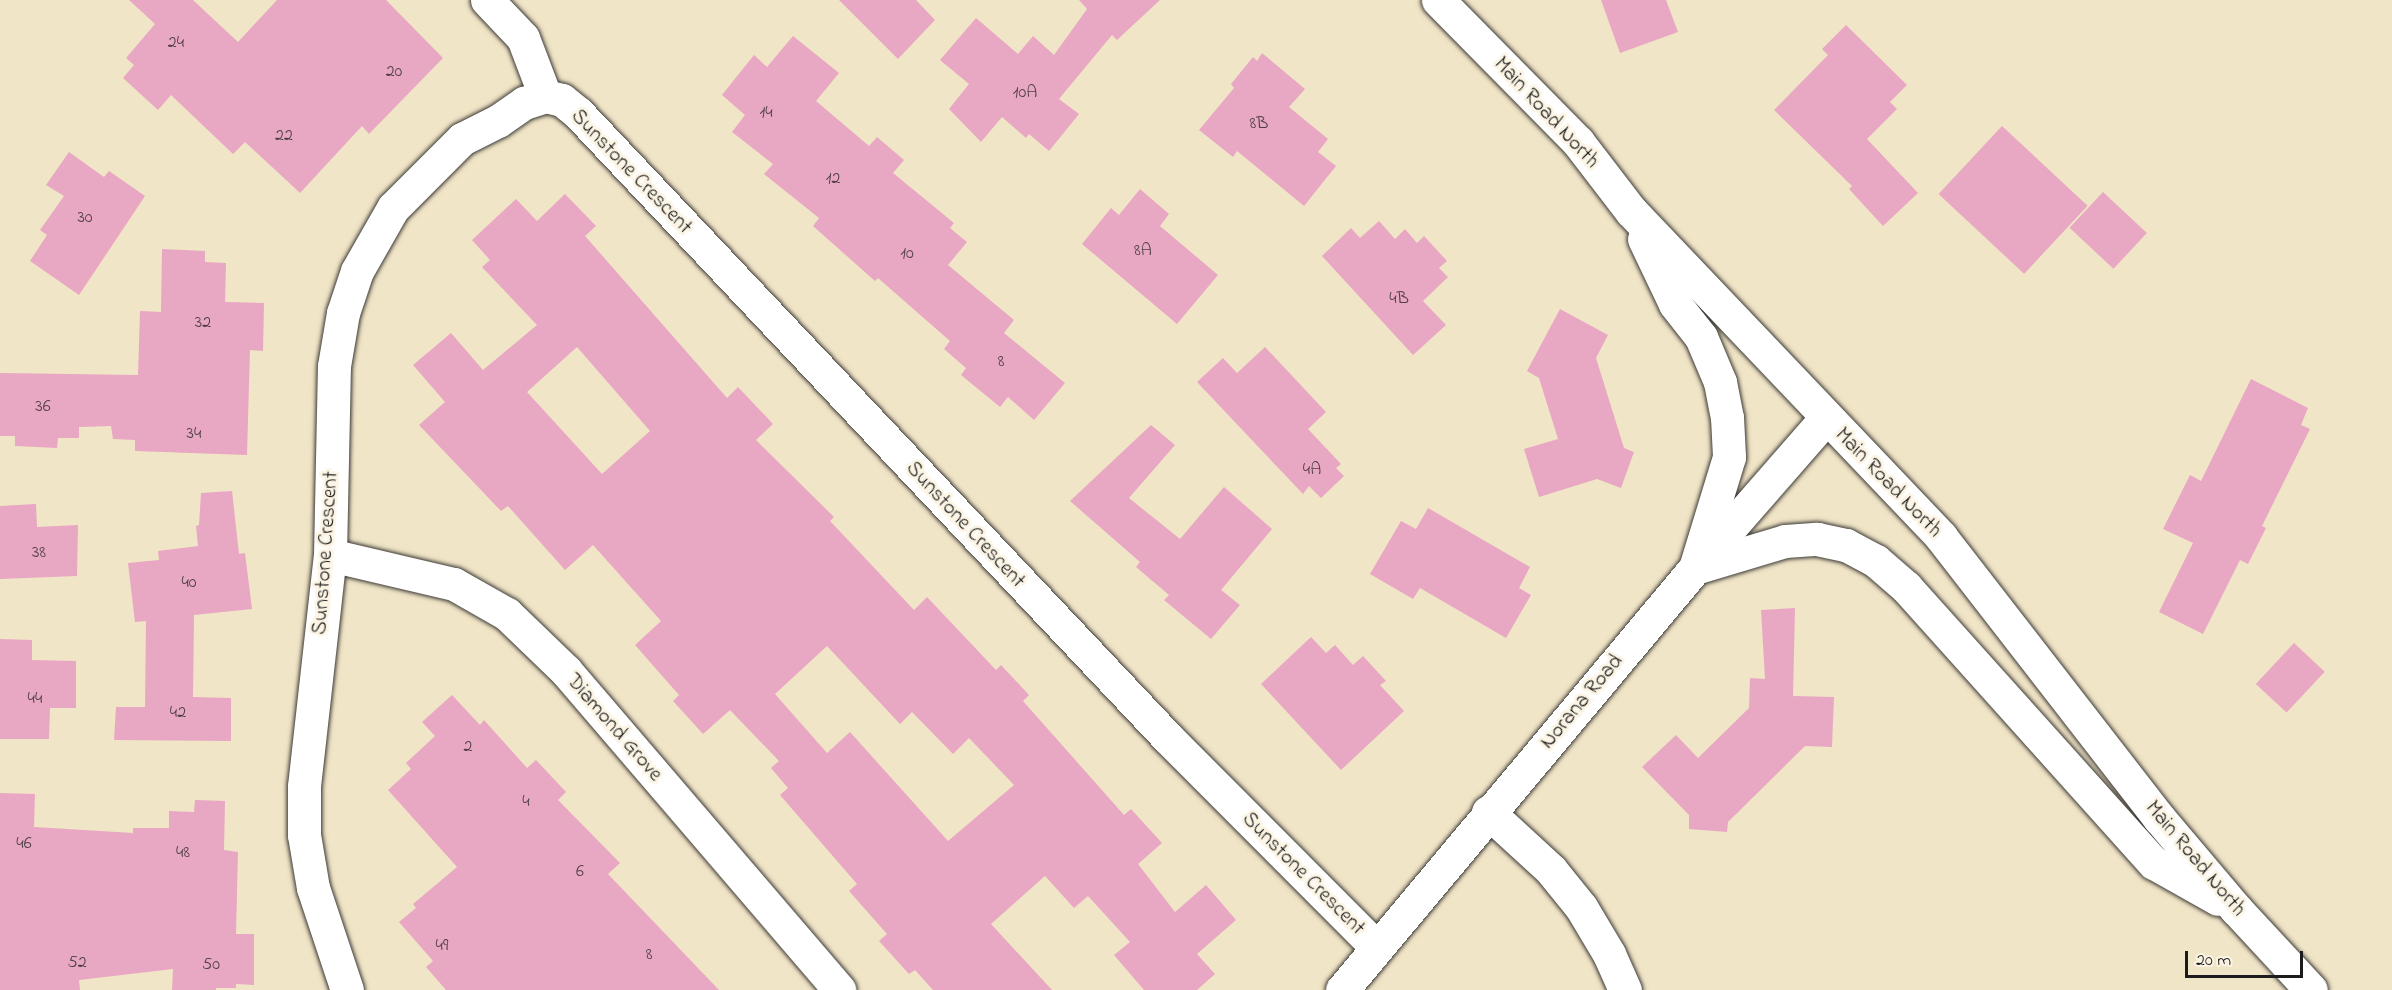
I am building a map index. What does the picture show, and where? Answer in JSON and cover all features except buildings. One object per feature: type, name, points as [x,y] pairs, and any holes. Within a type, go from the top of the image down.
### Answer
[{"type":"main road","points":[[487,0],[523,38],[546,96]]},
{"type":"main road","name":"Main Road North","points":[[1438,0],[1578,142],[1631,211],[1941,537],[2159,818],[2236,909],[2311,990]]},
{"type":"main road","name":"Sunstone Crescent","points":[[346,990],[313,888],[304,835],[304,786],[330,555],[334,366],[343,314],[357,271],[393,208],[462,139],[498,121],[524,103],[546,96],[562,100],[578,113],[1168,738],[1376,947]]},
{"type":"main road","points":[[1631,211],[1675,304],[1701,337],[1719,382],[1727,417],[1729,457],[1695,568]]},
{"type":"main road","name":"Norana Road","points":[[1342,990],[1488,812],[1826,418]]},
{"type":"main road","points":[[1695,568],[1785,541],[1817,539],[1846,545],[1876,561],[1906,587],[2154,863],[2236,909]]},
{"type":"main road","name":"Diamond Grove","points":[[330,555],[454,584],[507,614],[566,671],[840,990]]},
{"type":"main road","points":[[1488,812],[1551,870],[1581,907],[1609,954],[1625,990]]}]
